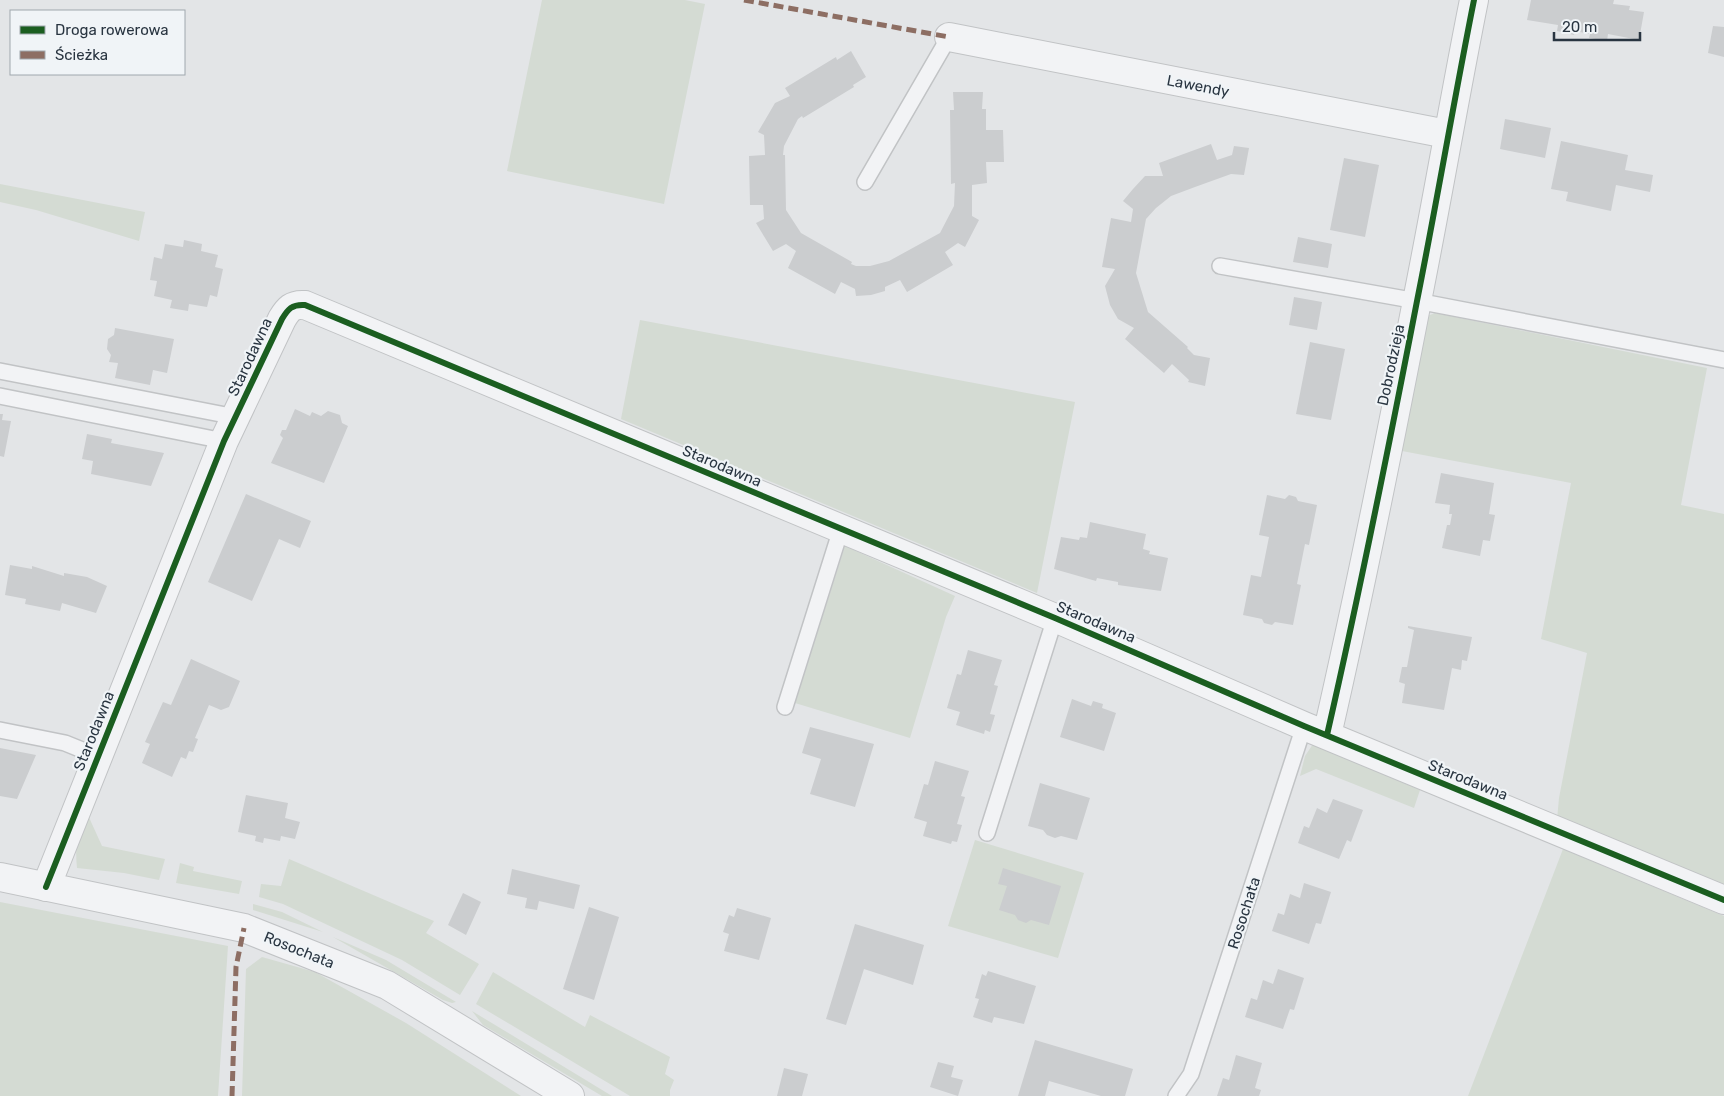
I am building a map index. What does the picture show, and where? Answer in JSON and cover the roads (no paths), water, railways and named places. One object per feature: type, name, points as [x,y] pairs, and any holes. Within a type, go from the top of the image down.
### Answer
[{"type":"street","name":"Dobrodzieja","points":[[1315,731],[1350,635],[1417,300],[1447,134],[1474,0]]},
{"type":"street","name":"Lawendy","points":[[949,37],[1447,134]]},
{"type":"street","name":"Starodawna","points":[[46,887],[224,441],[282,319],[291,306],[305,305],[1054,618],[1315,731],[1724,900]]},
{"type":"street","name":"Rosochata","points":[[0,877],[253,931],[387,985],[570,1096]]},
{"type":"lane","points":[[865,182],[949,37]]},
{"type":"lane","points":[[1220,266],[1417,300],[1724,360]]},
{"type":"lane","points":[[0,371],[236,417]]},
{"type":"lane","points":[[0,396],[224,441]]},
{"type":"lane","points":[[785,707],[841,529]]},
{"type":"lane","points":[[987,833],[1054,618]]},
{"type":"lane","points":[[0,730],[65,743],[97,756]]},
{"type":"lane","name":"Rosochata","points":[[1176,1096],[1191,1074],[1315,731]]}]
